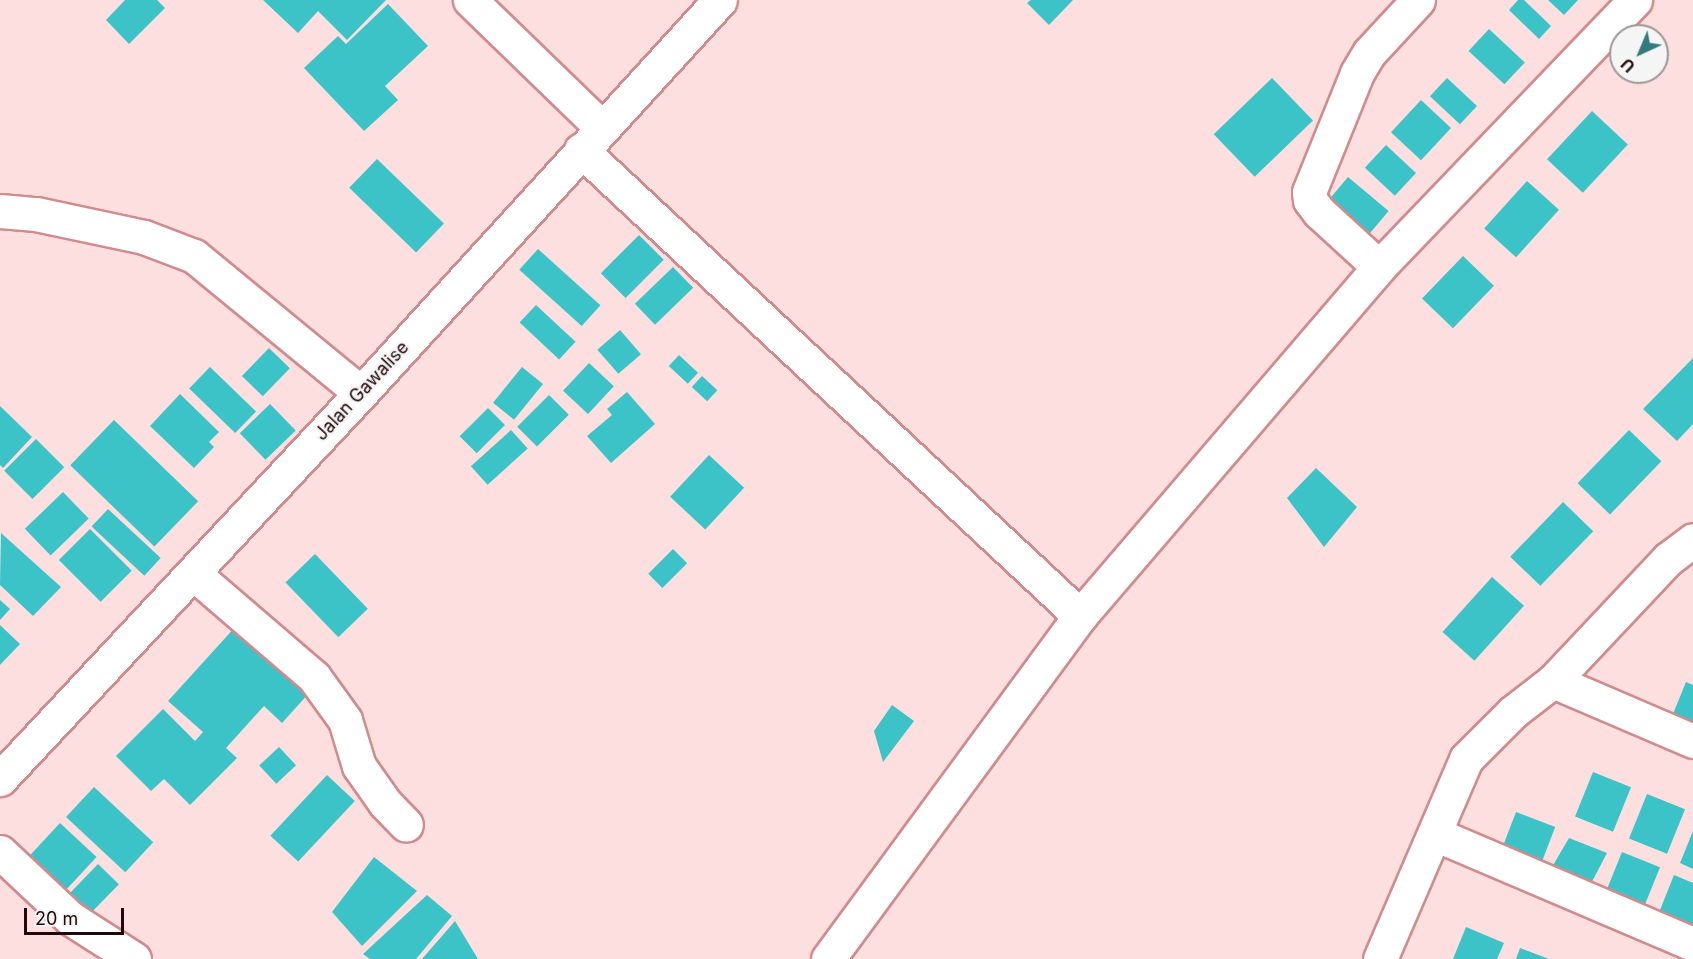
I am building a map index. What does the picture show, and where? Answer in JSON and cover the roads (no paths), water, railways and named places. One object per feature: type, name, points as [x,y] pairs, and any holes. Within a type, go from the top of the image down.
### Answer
[{"type":"street","points":[[471,0],[591,139],[1080,616]]},
{"type":"street","name":"Jalan Gawalise","points":[[6,762],[193,573],[361,393],[720,0]]},
{"type":"street","points":[[1379,267],[1313,205],[1309,192],[1357,73],[1369,53],[1419,0]]},
{"type":"street","points":[[844,953],[1080,616],[1379,267],[1635,0]]},
{"type":"street","points":[[0,211],[36,214],[144,237],[194,256],[361,393]]},
{"type":"street","points":[[1380,959],[1436,834],[1466,759],[1513,712],[1553,681],[1668,560],[1693,540]]},
{"type":"street","points":[[193,573],[314,677],[345,720],[360,766],[385,803],[406,825]]},
{"type":"street","points":[[1553,681],[1693,741]]},
{"type":"street","points":[[1436,834],[1693,944]]},
{"type":"street","points":[[0,852],[70,918],[134,959]]}]
